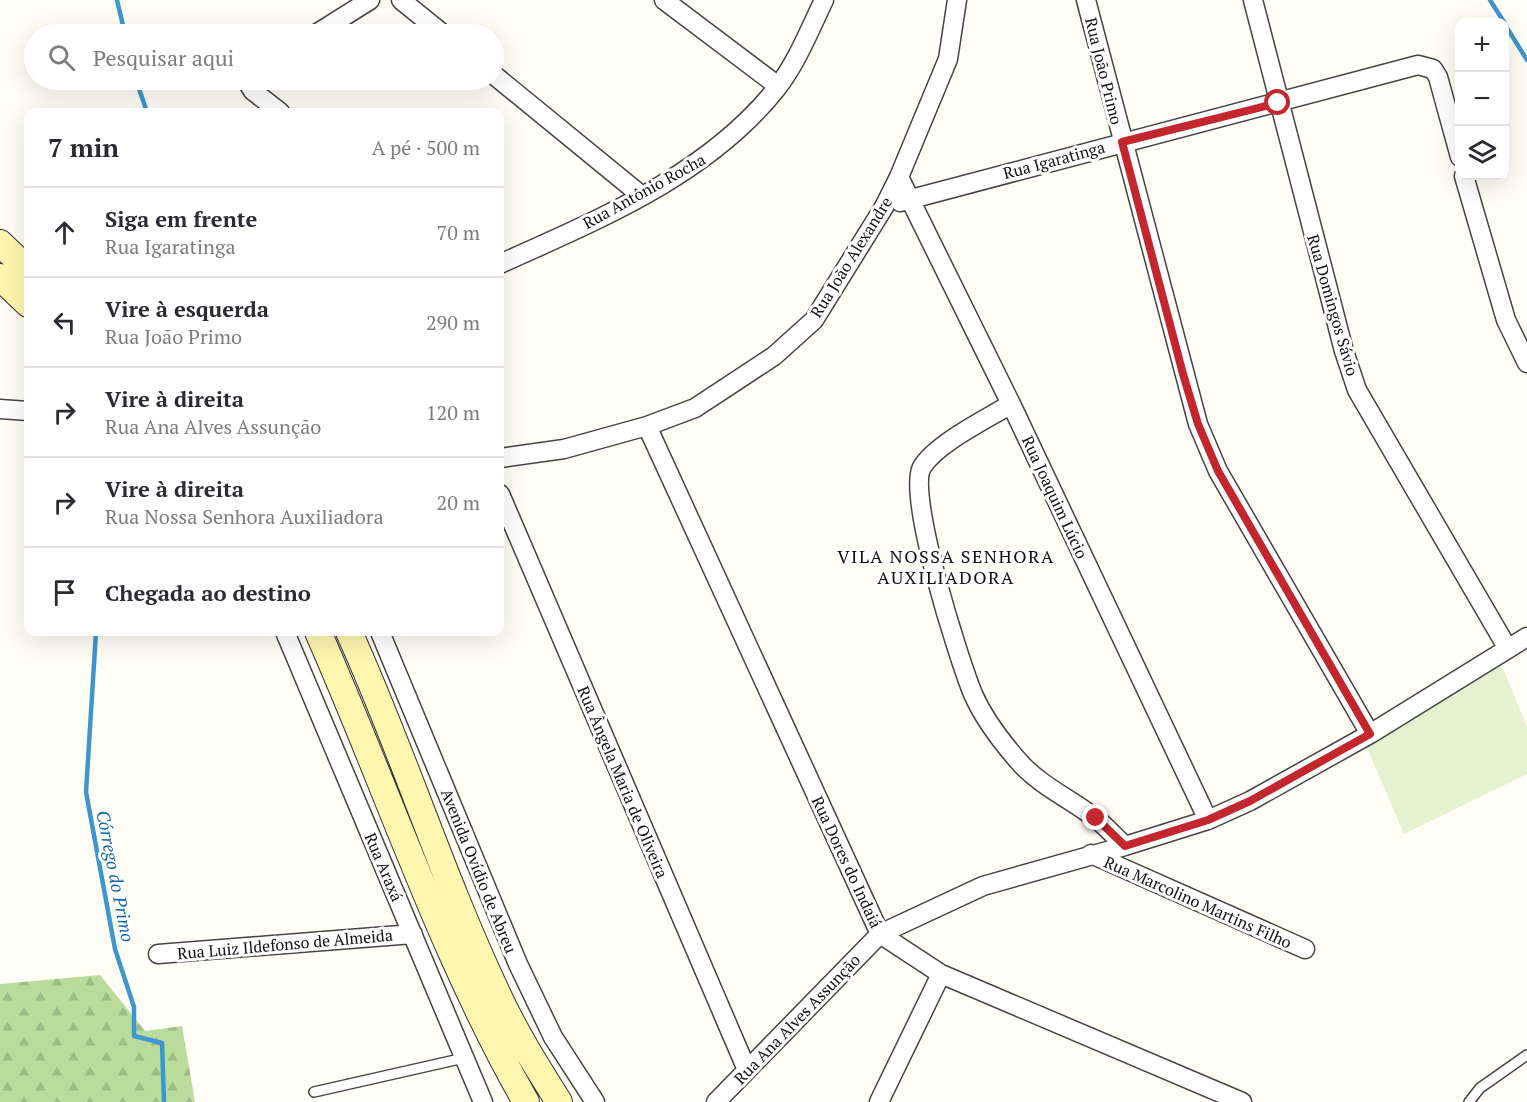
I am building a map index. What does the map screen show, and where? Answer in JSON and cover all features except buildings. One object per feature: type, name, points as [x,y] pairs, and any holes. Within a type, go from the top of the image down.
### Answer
[{"type":"main road","points":[[0,243],[24,266]]},
{"type":"main road","points":[[0,277],[24,300]]},
{"type":"main road","points":[[320,636],[452,955],[494,1047],[526,1102]]},
{"type":"main road","name":"Avenida Ovídio de Abreu","points":[[352,636],[378,694],[498,995],[529,1055],[559,1102]]},
{"type":"street","points":[[332,24],[370,0]]},
{"type":"street","points":[[401,0],[431,24]]},
{"type":"street","points":[[664,0],[778,86]]},
{"type":"street","name":"Rua João Alexandre","points":[[504,457],[564,449],[647,426],[695,408],[738,382],[774,356],[798,334],[820,311],[884,207],[948,59],[957,0]]},
{"type":"street","name":"Rua João Primo","points":[[1086,0],[1198,424],[1218,471],[1370,734]]},
{"type":"street","name":"Rua Domingos Sávio","points":[[1253,0],[1344,351],[1358,390],[1508,649]]},
{"type":"street","name":"Rua Antônio Rocha","points":[[504,262],[642,196],[702,160],[742,129],[778,86],[817,4]]},
{"type":"street","name":"Rua Igaratinga","points":[[884,207],[1418,65],[1433,69],[1438,77],[1455,139]]},
{"type":"street","points":[[504,83],[642,196]]},
{"type":"street","points":[[252,90],[275,108]]},
{"type":"street","name":"Rua Joaquim Lúcio","points":[[898,177],[1011,404],[1208,820]]},
{"type":"street","points":[[1465,180],[1489,270],[1506,320],[1527,363]]},
{"type":"street","points":[[1011,404],[946,445],[922,467],[918,477],[922,518],[960,656],[974,695],[998,734],[1023,765],[1096,818],[1125,846]]},
{"type":"street","points":[[0,409],[24,411]]},
{"type":"street","name":"Rua Dores do Indaiá","points":[[647,426],[880,934],[941,974],[1242,1102]]},
{"type":"street","name":"Rua Ângela Maria de Oliveira","points":[[504,503],[747,1070]]},
{"type":"street","name":"Rua Araxá","points":[[287,636],[483,1102]]},
{"type":"street","name":"Avenida Ovídio de Abreu","points":[[382,636],[518,964],[552,1037],[595,1102]]},
{"type":"street","name":"Rua Ana Alves Assunção","points":[[716,1102],[880,934],[983,886],[1208,820],[1250,801],[1370,734],[1527,637]]},
{"type":"street","name":"Rua Marcolino Martins Filho","points":[[1091,854],[1305,949]]},
{"type":"street","name":"Rua Luiz Ildefonso de Almeida","points":[[158,954],[413,934]]},
{"type":"street","points":[[879,1102],[941,974]]},
{"type":"lane","points":[[1469,1102],[1480,1088],[1527,1055]]},
{"type":"lane","points":[[314,1092],[464,1058]]},
{"type":"green space","points":[[1500,661],[1527,727],[1527,774],[1404,834],[1366,745]]},
{"type":"green space","points":[[100,975],[145,1031],[182,1026],[195,1102],[0,1102],[0,984]]},
{"type":"waterway","name":"Córrego do Primo","points":[[117,0],[123,24]]},
{"type":"waterway","points":[[1490,0],[1501,18]]},
{"type":"waterway","points":[[1509,31],[1527,60]]},
{"type":"waterway","name":"Córrego do Primo","points":[[139,90],[146,108]]},
{"type":"waterway","name":"Córrego do Primo","points":[[96,636],[86,792],[115,949],[134,1007],[134,1036],[162,1043],[164,1102]]},
{"type":"district","name":"VILA NOSSA SENHORA AUXILIADORA","points":[[946,566]]},
{"type":"route","points":[[1096,818],[1125,846],[1208,820],[1250,801],[1370,734],[1218,471],[1198,424],[1122,142],[1278,103]]}]
